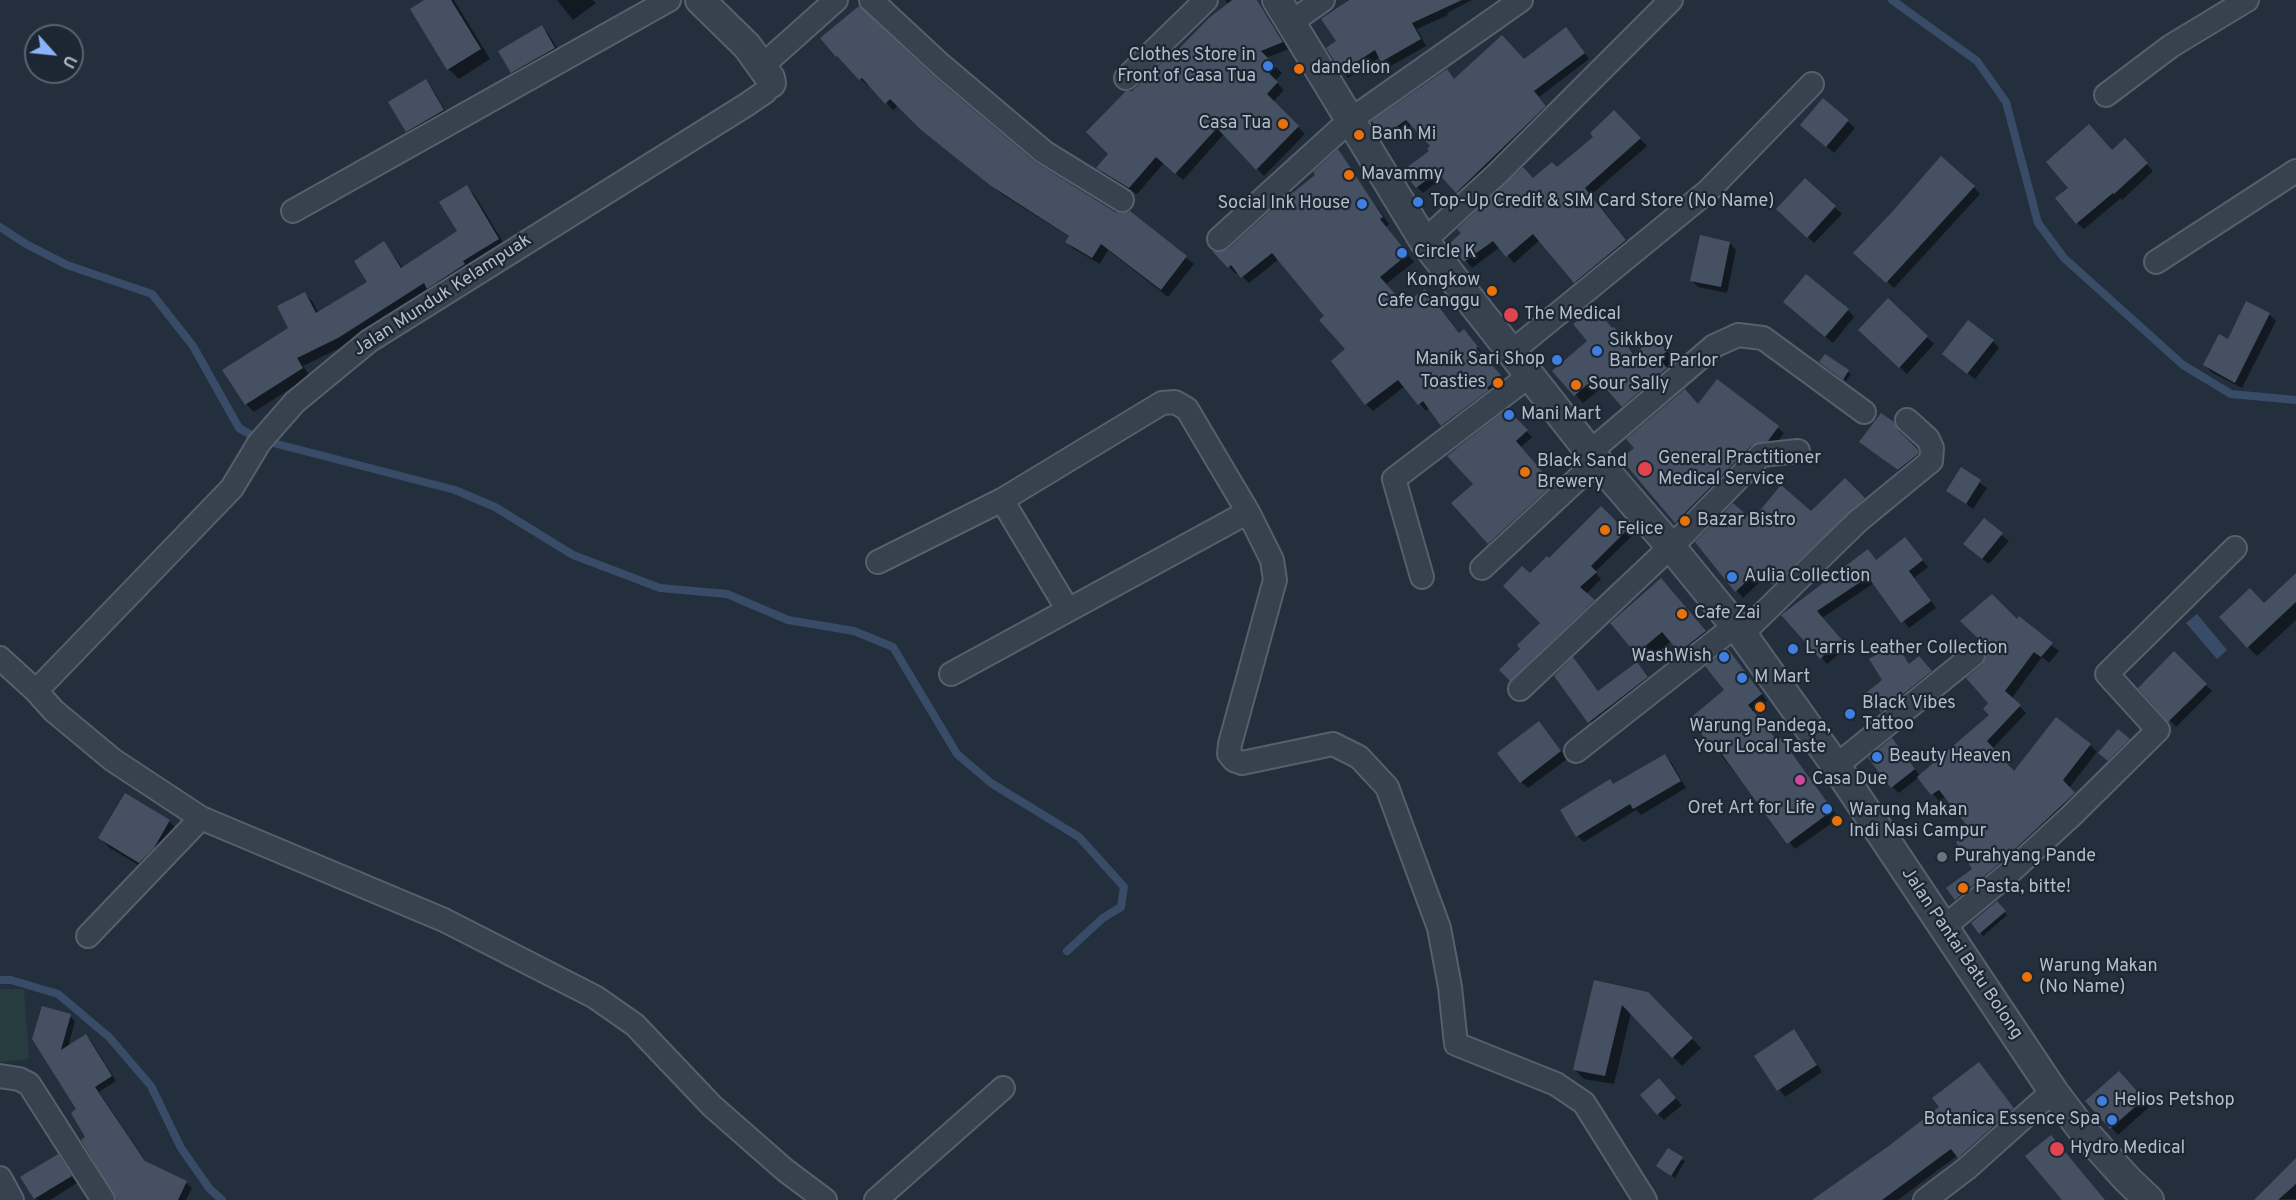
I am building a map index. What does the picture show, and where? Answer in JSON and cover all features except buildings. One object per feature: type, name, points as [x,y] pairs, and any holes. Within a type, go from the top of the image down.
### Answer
[{"type":"street","points":[[293,212],[669,0]]},
{"type":"street","points":[[700,0],[747,46],[766,75]]},
{"type":"street","name":"Jalan Munduk Kelampuak","points":[[36,691],[232,488],[259,442],[295,402],[369,341],[765,92],[766,75],[836,0]]},
{"type":"street","points":[[871,0],[941,65],[1044,152],[1122,200]]},
{"type":"street","points":[[1126,78],[1206,0]]},
{"type":"street","points":[[1283,11],[1323,0]]},
{"type":"street","points":[[1219,239],[1349,121],[1521,0]]},
{"type":"street","points":[[1424,241],[1497,174],[1671,0]]},
{"type":"street","points":[[2106,95],[2171,46],[2247,0]]},
{"type":"street","name":"Jalan Pantai Batu Bolong","points":[[1283,11],[1424,241],[1594,457],[1739,630],[1836,766],[1944,927],[1975,978],[2053,1091],[2102,1151],[2149,1200]]},
{"type":"street","points":[[1510,353],[1708,191],[1812,84]]},
{"type":"street","points":[[2156,262],[2296,171]]},
{"type":"street","points":[[1482,568],[1594,457],[1714,346],[1738,334],[1763,338],[1864,412]]},
{"type":"street","points":[[1422,577],[1394,479],[1529,376]]},
{"type":"street","points":[[878,562],[1002,500],[1162,404],[1174,402],[1187,409],[1248,512],[1272,560],[1275,580],[1229,754],[1234,760],[1242,763],[1333,744],[1359,756],[1388,787],[1438,928],[1450,987],[1456,1044],[1556,1084],[1584,1102],[1641,1199]]},
{"type":"street","points":[[1576,751],[1739,630],[1858,521],[1931,460],[1932,448],[1928,439],[1907,420]]},
{"type":"street","points":[[1520,689],[1671,547],[1761,455],[1798,451]]},
{"type":"street","points":[[1002,500],[1068,610]]},
{"type":"street","points":[[951,674],[1248,512]]},
{"type":"street","points":[[1944,927],[2071,816],[2158,730],[2107,674],[2235,548]]},
{"type":"street","points":[[1836,766],[1973,655]]},
{"type":"street","points":[[0,658],[54,711],[113,760],[201,818],[444,920],[595,998],[635,1025],[712,1106],[785,1170],[825,1200]]},
{"type":"street","points":[[88,936],[201,818]]},
{"type":"street","points":[[0,1076],[19,1079],[29,1084],[103,1200]]},
{"type":"street","points":[[876,1200],[1003,1088]]},
{"type":"street","points":[[1925,1200],[1966,1168],[2053,1091]]},
{"type":"street","points":[[0,1178],[12,1200]]},
{"type":"green space","points":[[0,989],[24,989],[29,1059],[0,1062]]},
{"type":"water","points":[[2197,614],[2227,650],[2217,659],[2186,623]]},
{"type":"waterway","points":[[1892,0],[1977,61],[2006,102],[2038,223],[2064,258],[2183,365],[2231,394],[2296,400]]},
{"type":"waterway","points":[[0,227],[26,244],[67,265],[152,294],[193,346],[239,428],[258,439],[455,490],[495,507],[573,555],[660,588],[727,594],[788,620],[854,631],[893,647],[957,754],[991,783],[1079,837],[1124,887],[1121,907],[1103,918],[1067,951]]},
{"type":"waterway","points":[[0,980],[11,980],[58,994],[109,1037],[151,1086],[181,1148],[209,1188],[222,1200]]},
{"type":"place","name":"Clothes Store in Front of Casa Tua","points":[[1268,66]]},
{"type":"place","name":"dandelion","points":[[1299,69]]},
{"type":"place","name":"Casa Tua","points":[[1283,124]]},
{"type":"place","name":"Banh Mi","points":[[1359,135]]},
{"type":"place","name":"Mavammy","points":[[1349,175]]},
{"type":"place","name":"Top-Up Credit & SIM Card Store (No Name)","points":[[1418,202]]},
{"type":"place","name":"Social Ink House","points":[[1362,204]]},
{"type":"place","name":"Circle K","points":[[1402,253]]},
{"type":"place","name":"Kongkow Cafe Canggu","points":[[1492,291]]},
{"type":"place","name":"The Medical","points":[[1511,315]]},
{"type":"place","name":"Sikkboy Barber Parlor","points":[[1597,351]]},
{"type":"place","name":"Manik Sari Shop","points":[[1557,360]]},
{"type":"place","name":"Toasties","points":[[1498,383]]},
{"type":"place","name":"Sour Sally","points":[[1576,385]]},
{"type":"place","name":"Mani Mart","points":[[1509,415]]},
{"type":"place","name":"General Practitioner Medical Service","points":[[1645,469]]},
{"type":"place","name":"Black Sand Brewery","points":[[1525,472]]},
{"type":"place","name":"Bazar Bistro","points":[[1685,521]]},
{"type":"place","name":"Felice","points":[[1605,530]]},
{"type":"place","name":"Aulia Collection","points":[[1732,577]]},
{"type":"place","name":"Cafe Zai","points":[[1682,614]]},
{"type":"place","name":"L'arris Leather Collection","points":[[1793,649]]},
{"type":"place","name":"WashWish","points":[[1724,657]]},
{"type":"place","name":"M Mart","points":[[1742,678]]},
{"type":"place","name":"Warung Pandega, Your Local Taste","points":[[1760,707]]},
{"type":"place","name":"Black Vibes Tattoo","points":[[1850,714]]},
{"type":"place","name":"Beauty Heaven","points":[[1877,757]]},
{"type":"place","name":"Casa Due","points":[[1800,780]]},
{"type":"place","name":"Oret Art for Life","points":[[1827,809]]},
{"type":"place","name":"Warung Makan Indi Nasi Campur","points":[[1837,821]]},
{"type":"place","name":"Purahyang Pande","points":[[1942,857]]},
{"type":"place","name":"Pasta, bitte!","points":[[1963,888]]},
{"type":"place","name":"Warung Makan (No Name)","points":[[2027,977]]},
{"type":"place","name":"Helios Petshop","points":[[2102,1101]]},
{"type":"place","name":"Botanica Essence Spa","points":[[2112,1120]]},
{"type":"place","name":"Hydro Medical","points":[[2057,1149]]}]
